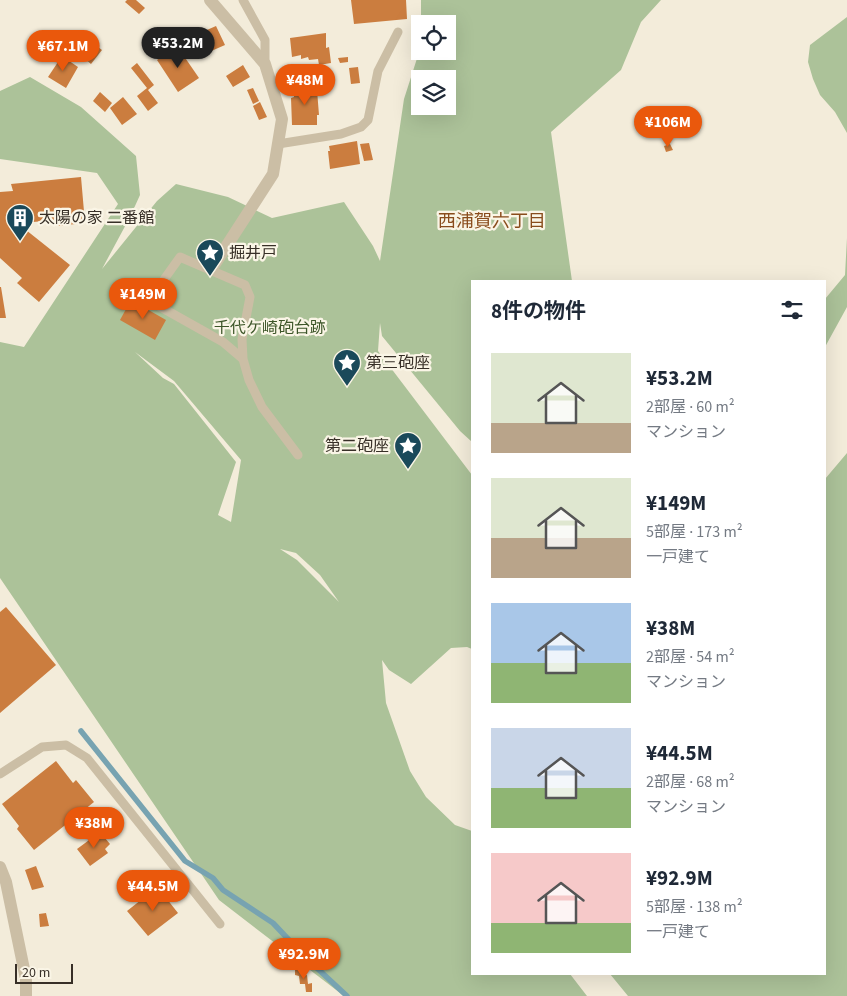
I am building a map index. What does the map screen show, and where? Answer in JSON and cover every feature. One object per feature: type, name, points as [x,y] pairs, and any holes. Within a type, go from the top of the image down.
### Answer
[{"type":"street","points":[[210,0],[265,64],[282,119],[272,174],[211,270]]},
{"type":"street","points":[[0,867],[6,882],[26,980],[26,996]]},
{"type":"lane","points":[[243,0],[265,40],[265,64]]},
{"type":"lane","points":[[278,144],[341,134],[361,127],[368,120],[378,71],[398,32]]},
{"type":"lane","points":[[243,359],[223,342],[150,300],[180,257],[245,285],[250,297],[242,338],[243,359],[249,380],[262,407],[298,456]]},
{"type":"lane","points":[[0,774],[42,747],[66,745],[87,758],[220,924]]},
{"type":"green space","name":"千代ケ崎砲台跡","points":[[421,0],[661,0],[641,22],[621,70],[551,132],[572,280],[471,280],[471,441],[460,431],[382,336],[380,323],[378,351],[471,474],[471,649],[451,648],[411,684],[389,670],[382,660],[386,703],[410,771],[426,797],[455,825],[471,831],[471,975],[571,975],[587,996],[344,996],[219,900],[0,578],[0,342],[24,347],[118,204],[97,173],[0,159],[0,91],[30,77],[81,107],[136,156],[140,195],[102,269],[157,201],[176,184],[228,197],[272,218],[344,202],[373,246],[380,261],[404,99],[411,77],[411,115],[456,115],[456,70],[413,70],[416,60],[456,60],[456,15],[421,15]],"holes":[[[135,352],[174,381],[241,460],[231,522],[218,515],[236,462],[174,384],[163,378]],[[280,549],[296,553],[320,575],[339,602],[297,560]]]},
{"type":"green space","points":[[847,17],[847,133],[835,112],[820,95],[808,62],[810,45]]},
{"type":"green space","points":[[847,238],[847,307],[826,345],[826,298],[845,275]]},
{"type":"green space","points":[[847,453],[847,996],[628,996],[611,975],[826,975],[826,478]]},
{"type":"building","points":[[127,0],[136,0],[145,8],[139,14],[125,2]]},
{"type":"building","points":[[351,0],[406,0],[407,19],[354,24]]},
{"type":"building","points":[[216,26],[225,45],[209,52],[200,33]]},
{"type":"building","points":[[326,33],[326,48],[329,47],[331,63],[319,65],[318,59],[309,60],[308,57],[301,59],[301,55],[292,57],[290,38]]},
{"type":"building","points":[[83,36],[102,50],[91,64],[73,49]]},
{"type":"building","points":[[177,46],[199,78],[178,92],[157,60]]},
{"type":"building","points":[[62,56],[78,67],[66,88],[48,77]]},
{"type":"building","points":[[348,57],[348,62],[340,63],[338,58]]},
{"type":"building","points":[[137,63],[154,85],[148,90],[158,103],[148,111],[137,96],[147,88],[131,68]]},
{"type":"building","points":[[243,65],[250,77],[233,87],[226,76]]},
{"type":"building","points":[[358,67],[360,83],[351,84],[349,68]]},
{"type":"building","points":[[312,85],[312,91],[317,90],[319,115],[317,115],[317,125],[292,125],[291,98],[294,97],[293,86]]},
{"type":"building","points":[[253,88],[259,101],[253,104],[247,90]]},
{"type":"building","points":[[100,92],[112,103],[105,112],[93,101]]},
{"type":"building","points":[[123,97],[137,114],[122,125],[110,108]]},
{"type":"building","points":[[260,102],[267,117],[259,120],[253,106]]},
{"type":"building","points":[[357,141],[360,164],[330,169],[329,146]]},
{"type":"building","points":[[369,143],[373,160],[364,161],[360,144]]},
{"type":"building","points":[[670,144],[673,150],[666,152],[664,146]]},
{"type":"building","name":"太陽の家 二番館","points":[[81,177],[85,223],[57,226],[57,220],[21,223],[21,226],[70,265],[39,302],[17,283],[22,278],[0,258],[0,192],[13,191],[11,184]]},
{"type":"building","points":[[1,287],[6,318],[0,318]]},
{"type":"building","points":[[131,300],[166,320],[155,340],[120,320]]},
{"type":"building","points":[[6,607],[56,665],[0,713],[0,612]]},
{"type":"building","points":[[56,761],[73,783],[76,780],[94,802],[34,850],[17,829],[19,826],[2,804]]},
{"type":"building","points":[[100,832],[110,844],[105,849],[108,853],[90,866],[77,849]]},
{"type":"building","points":[[36,866],[44,887],[32,890],[25,870]]},
{"type":"building","points":[[159,889],[178,913],[148,936],[127,911],[146,896],[148,898]]},
{"type":"building","points":[[46,913],[49,926],[40,927],[39,914]]},
{"type":"building","points":[[295,968],[302,968],[302,976],[307,975],[308,984],[312,983],[312,992],[306,992],[305,984],[300,984],[299,976],[295,975]]},
{"type":"waterway","points":[[81,731],[185,861],[213,878],[223,890],[273,923],[305,957],[347,996]]},
{"type":"place","name":"太陽の家 二番館","points":[[20,242]]},
{"type":"place","name":"掘井戸","points":[[210,277]]},
{"type":"place","name":"第三砲座","points":[[347,387]]},
{"type":"place","name":"第二砲座","points":[[408,470]]},
{"type":"district","name":"西浦賀六丁目","points":[[492,221]]}]
